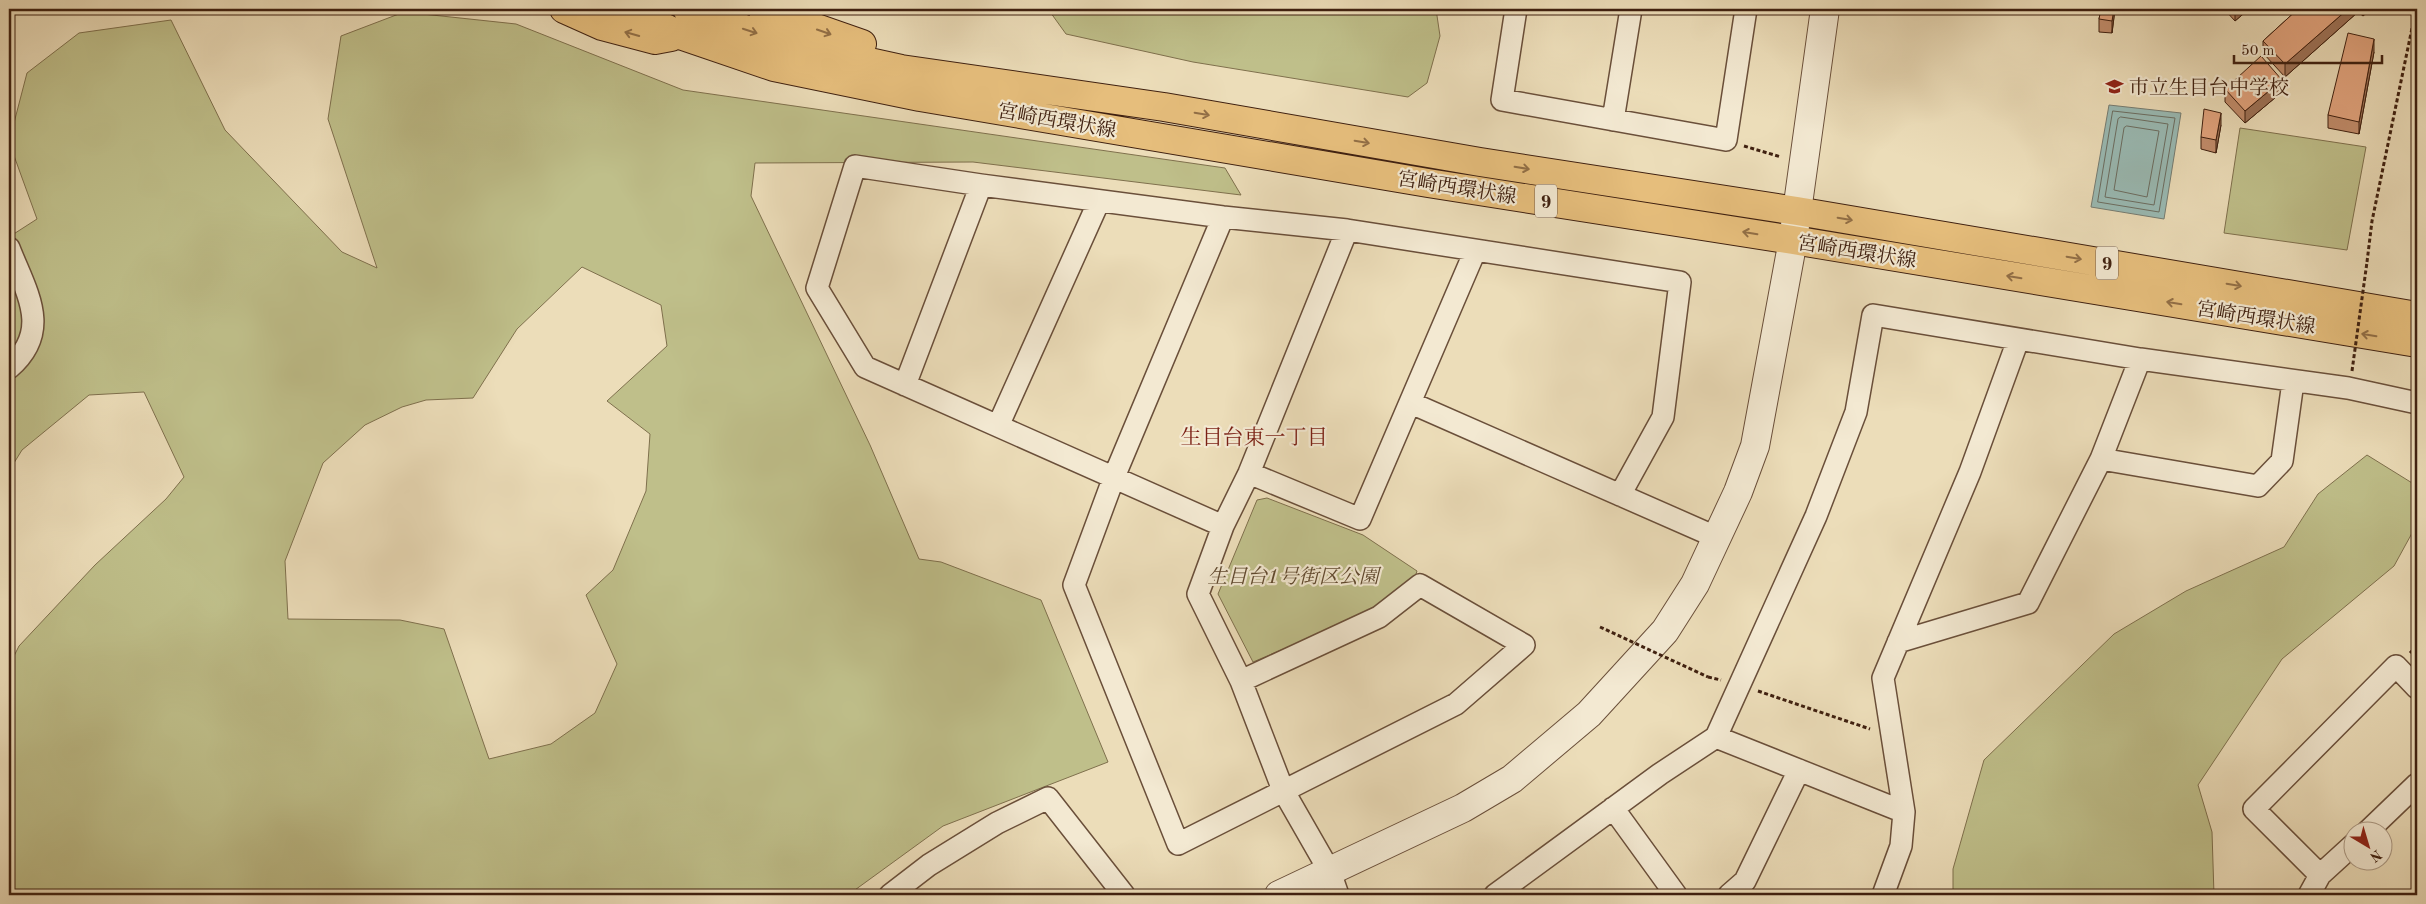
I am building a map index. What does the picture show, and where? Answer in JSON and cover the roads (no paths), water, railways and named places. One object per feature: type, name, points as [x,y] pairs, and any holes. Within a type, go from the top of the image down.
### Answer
[{"type":"main road","points":[[564,9],[602,26],[655,40],[680,35]]},
{"type":"main road","name":"宮崎西環状線","points":[[626,9],[680,35],[774,67],[920,97],[1428,183],[1792,240],[2417,343]]},
{"type":"main road","name":"宮崎西環状線","points":[[687,9],[787,44],[901,69],[1164,107],[1480,162],[1796,211],[2417,316]]},
{"type":"main road","points":[[762,9],[858,44],[1143,94],[1164,107]]},
{"type":"street","points":[[1516,9],[1502,100],[1726,140],[1746,9]]},
{"type":"street","points":[[1613,120],[1632,9]]},
{"type":"street","points":[[1279,895],[1334,884],[1504,784],[1589,714],[1665,631],[1695,584],[1718,538],[1755,446],[1792,240],[1826,9]]},
{"type":"street","points":[[1223,526],[865,367],[817,288],[855,166],[1099,201],[1347,230],[1680,282],[1663,417],[1620,495]]},
{"type":"street","points":[[906,385],[981,185]]},
{"type":"street","points":[[998,426],[1099,201]]},
{"type":"street","points":[[1223,217],[1114,477],[1074,585],[1178,844],[1456,704],[1524,645],[1420,585],[1379,617],[1241,681]]},
{"type":"street","points":[[1334,884],[1283,790],[1241,681],[1198,594],[1223,526],[1249,472],[1347,230]]},
{"type":"street","points":[[9,248],[31,306],[34,325],[27,349],[9,368]]},
{"type":"street","points":[[1249,472],[1360,519],[1475,251]]},
{"type":"street","points":[[1495,895],[1613,808],[1716,736],[1816,516],[1856,412],[1873,316],[2140,359],[2293,382],[2348,388],[2417,403]]},
{"type":"street","points":[[1883,895],[1901,846],[1904,812],[1883,678],[1970,472],[2018,340]]},
{"type":"street","points":[[1898,642],[2028,603],[2101,459],[2140,359]]},
{"type":"street","points":[[2101,459],[2258,486],[2282,461],[2293,382]]},
{"type":"street","points":[[1411,403],[1718,538]]},
{"type":"street","points":[[2320,876],[2254,809],[2396,666],[2417,688]]},
{"type":"street","points":[[1716,736],[1904,812]]},
{"type":"street","points":[[1729,895],[1746,881],[1799,770]]},
{"type":"street","points":[[2377,822],[2417,784]]},
{"type":"street","points":[[890,895],[928,865],[997,823],[1048,798],[1115,893]]},
{"type":"street","points":[[1613,808],[1676,895]]},
{"type":"street","points":[[2309,895],[2320,876],[2344,853]]},
{"type":"water","points":[[2109,105],[2181,113],[2164,219],[2091,207]]},
{"type":"place","name":"市立生目台中学校","points":[[2115,87]]},
{"type":"district","name":"生目台東一丁目","points":[[1254,437]]},
{"type":"park label","name":"生目台1号街区公園","points":[[1293,576]]}]
